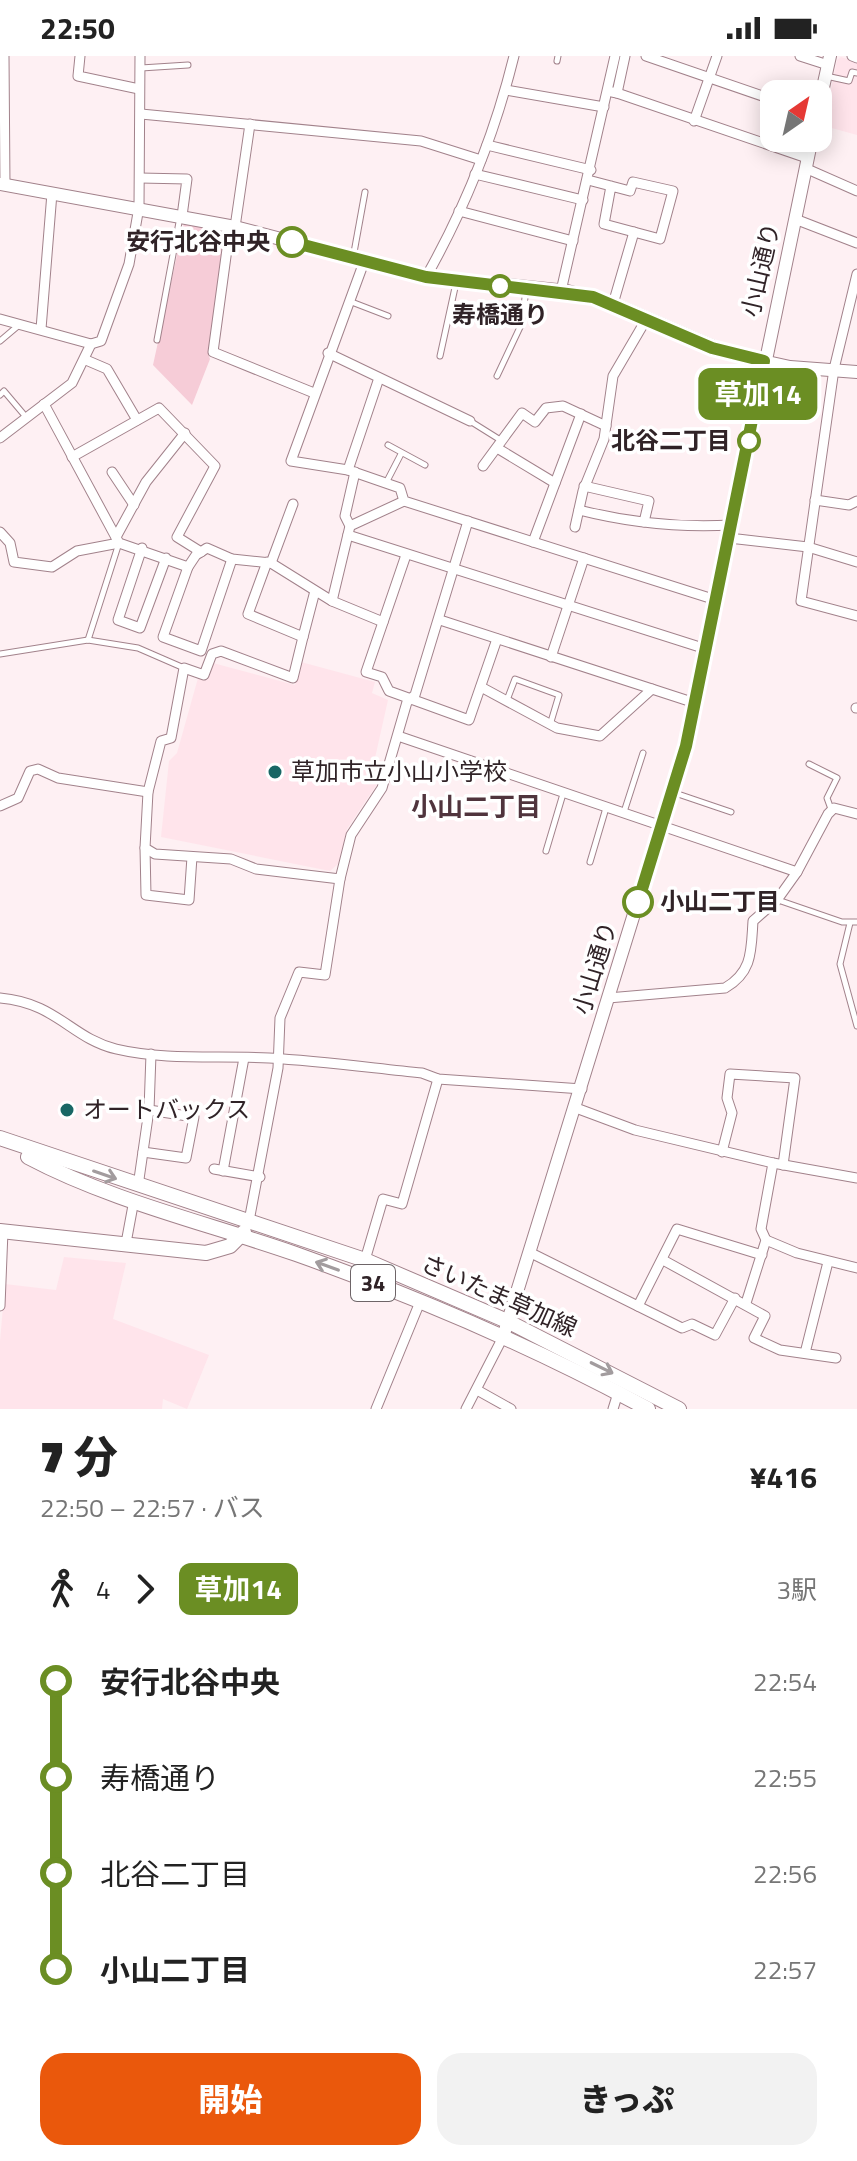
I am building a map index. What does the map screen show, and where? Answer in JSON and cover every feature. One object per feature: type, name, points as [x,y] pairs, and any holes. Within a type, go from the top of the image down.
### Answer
[{"type":"main road","name":"さいたま草加線","points":[[2,1140],[39,1163],[136,1193],[249,1221],[365,1260],[507,1321],[679,1409]]},
{"type":"main road","name":"さいたま草加線","points":[[136,1193],[503,1337],[648,1409]]},
{"type":"main road","points":[[2,1231],[206,1253],[219,1252],[241,1236],[249,1221]]},
{"type":"street","points":[[4,56],[3,185],[139,207],[232,227],[426,277],[564,291],[613,304],[712,348],[764,361],[857,372]]},
{"type":"street","points":[[80,56],[78,76],[139,89]]},
{"type":"street","points":[[0,319],[91,344],[101,341],[129,264],[139,207],[140,56]]},
{"type":"street","points":[[426,277],[487,145],[514,56]]},
{"type":"street","points":[[564,291],[615,56]]},
{"type":"street","points":[[625,56],[615,92],[806,163],[857,191]]},
{"type":"street","points":[[646,56],[760,95]]},
{"type":"street","points":[[694,121],[717,56]]},
{"type":"street","points":[[800,56],[828,65]]},
{"type":"street","points":[[506,90],[604,107]]},
{"type":"street","points":[[141,114],[421,141],[481,160]]},
{"type":"street","points":[[250,124],[213,352],[314,393]]},
{"type":"street","points":[[487,145],[589,175],[630,191],[633,182],[673,191],[660,239],[604,224],[611,186]]},
{"type":"street","name":"小山通り","points":[[503,1337],[674,792],[809,152]]},
{"type":"street","points":[[475,174],[583,200]]},
{"type":"street","points":[[140,178],[187,179],[181,216]]},
{"type":"street","points":[[41,329],[52,193]]},
{"type":"street","points":[[459,211],[573,241]]},
{"type":"street","points":[[795,219],[857,243]]},
{"type":"street","points":[[613,304],[634,232]]},
{"type":"street","points":[[358,260],[348,300],[291,461],[351,471],[386,483],[400,488],[404,501]]},
{"type":"street","points":[[857,274],[834,369],[801,601],[857,616]]},
{"type":"street","points":[[575,527],[584,486],[606,426],[613,376],[647,318]]},
{"type":"street","points":[[0,438],[72,383],[86,360],[91,344]]},
{"type":"street","points":[[328,353],[470,421]]},
{"type":"street","points":[[86,360],[107,369],[137,420]]},
{"type":"street","points":[[332,601],[349,531],[345,516],[351,471],[379,378]]},
{"type":"street","points":[[44,404],[118,540]]},
{"type":"street","points":[[483,466],[522,413],[535,422],[546,408],[563,406],[606,426]]},
{"type":"street","points":[[72,457],[159,408],[215,466],[177,537],[201,552]]},
{"type":"street","points":[[533,542],[581,414]]},
{"type":"street","points":[[118,540],[146,482],[185,433]]},
{"type":"street","points":[[500,444],[555,483]]},
{"type":"street","points":[[112,472],[134,505]]},
{"type":"street","points":[[584,486],[649,501],[644,522]]},
{"type":"street","points":[[815,500],[849,505],[857,501]]},
{"type":"street","points":[[349,531],[404,501],[716,600]]},
{"type":"street","points":[[293,504],[248,614],[303,637]]},
{"type":"street","points":[[579,510],[644,522],[731,531],[808,547],[857,562]]},
{"type":"street","points":[[249,1221],[260,1177],[278,1059],[280,1018],[299,972],[325,975],[340,879],[351,835],[382,788],[410,699],[415,695],[440,620],[468,521]]},
{"type":"street","points":[[349,531],[406,555],[706,649]]},
{"type":"street","points":[[0,532],[10,543],[14,562],[52,567],[77,551],[118,540],[188,567]]},
{"type":"street","points":[[142,548],[118,620],[140,628],[166,558]]},
{"type":"street","points":[[315,591],[293,678],[163,637],[188,567],[207,548],[232,559],[269,563],[332,601],[383,622]]},
{"type":"street","points":[[406,555],[366,672],[382,677],[389,691],[469,720],[497,639]]},
{"type":"street","points":[[551,657],[584,558]]},
{"type":"street","points":[[201,651],[232,559]]},
{"type":"street","points":[[440,620],[695,703]]},
{"type":"street","points":[[192,857],[189,900],[146,895],[148,792],[161,741],[171,738],[184,668],[204,675],[212,654],[218,652]]},
{"type":"street","points":[[481,687],[550,725],[600,736],[652,689]]},
{"type":"street","points":[[398,736],[797,872]]},
{"type":"street","points":[[0,806],[18,798],[30,771],[38,769],[58,778],[148,792]]},
{"type":"street","points":[[608,998],[725,988],[734,983],[749,966],[753,921],[777,900],[797,872],[832,810],[855,810]]},
{"type":"street","points":[[145,848],[155,854],[231,859],[256,869],[340,879]]},
{"type":"street","points":[[0,998],[26,1000],[49,1010],[114,1049],[151,1054],[278,1059],[422,1073],[438,1079],[582,1089]]},
{"type":"street","points":[[126,1243],[149,1110],[151,1054]]},
{"type":"street","points":[[244,1058],[218,1170],[260,1177]]},
{"type":"street","points":[[722,1152],[732,1113],[727,1098],[730,1074],[795,1078],[761,1229],[766,1240],[746,1303]]},
{"type":"street","points":[[365,1260],[383,1199],[402,1204],[438,1079]]},
{"type":"street","points":[[576,1108],[635,1130],[722,1152],[857,1178]]},
{"type":"street","points":[[143,1152],[186,1158],[194,1117],[149,1110]]},
{"type":"street","points":[[638,1306],[677,1229],[762,1255]]},
{"type":"street","points":[[0,1306],[2,1231]]},
{"type":"street","points":[[766,1240],[828,1262],[857,1268]]},
{"type":"street","points":[[529,1252],[682,1328],[692,1324],[715,1335],[735,1298]]},
{"type":"street","points":[[663,1260],[765,1316],[754,1338],[780,1350],[836,1358]]},
{"type":"street","points":[[805,1353],[828,1262]]},
{"type":"street","points":[[376,1409],[420,1302]]},
{"type":"street","points":[[466,1409],[503,1337]]},
{"type":"street","points":[[477,1390],[511,1409]]},
{"type":"street","points":[[613,1409],[618,1393]]},
{"type":"lane","points":[[140,68],[188,65]]},
{"type":"lane","points":[[828,65],[849,81],[852,72],[857,73]]},
{"type":"lane","points":[[358,260],[365,192]]},
{"type":"lane","points":[[157,340],[181,216]]},
{"type":"lane","points":[[440,356],[456,282]]},
{"type":"lane","points":[[497,376],[522,323],[526,289]]},
{"type":"lane","points":[[348,300],[388,316]]},
{"type":"lane","points":[[0,341],[20,324]]},
{"type":"lane","points":[[0,395],[4,391],[26,417]]},
{"type":"lane","points":[[470,421],[500,444]]},
{"type":"lane","points":[[0,425],[13,428]]},
{"type":"lane","points":[[388,445],[425,465]]},
{"type":"lane","points":[[386,483],[401,454]]},
{"type":"lane","points":[[88,640],[118,540]]},
{"type":"lane","points":[[0,654],[88,640],[138,648],[184,668]]},
{"type":"lane","points":[[507,701],[515,679],[559,695],[550,725]]},
{"type":"lane","points":[[624,813],[643,753]]},
{"type":"lane","points":[[809,764],[837,778],[827,798],[832,810]]},
{"type":"lane","points":[[674,792],[731,812]]},
{"type":"lane","points":[[546,851],[564,793]]},
{"type":"lane","points":[[590,862],[607,807]]},
{"type":"lane","points":[[777,900],[853,923],[840,964],[857,1026]]},
{"type":"shaded area","points":[[841,57],[857,62],[857,135],[832,128],[832,84],[837,60]]},
{"type":"shaded area","points":[[184,223],[223,231],[226,236],[208,354],[210,359],[192,405],[153,365]]},
{"type":"shaded area","name":"草加市立小山小学校","points":[[301,662],[375,682],[372,693],[388,700],[375,758],[386,763],[379,781],[347,829],[338,864],[330,871],[161,837],[169,761],[177,753],[198,678],[208,680],[213,663],[295,685]]},
{"type":"shaded area","points":[[64,1257],[126,1263],[113,1319],[209,1355],[187,1409],[163,1399],[162,1409],[0,1409],[0,1341],[5,1284],[56,1290]]},
{"type":"bus line","name":"草加14","points":[[292,242],[426,277],[593,297],[712,348],[764,361],[686,746],[638,902]]},
{"type":"place","name":"安行北谷中央","points":[[292,242]]},
{"type":"place","name":"寿橋通り","points":[[500,286]]},
{"type":"place","name":"北谷二丁目","points":[[749,441]]},
{"type":"place","name":"草加市立小山小学校","points":[[275,772]]},
{"type":"place","name":"小山二丁目","points":[[638,902]]},
{"type":"place","name":"オートバックス","points":[[67,1110]]},
{"type":"district","name":"小山二丁目","points":[[476,807]]}]
